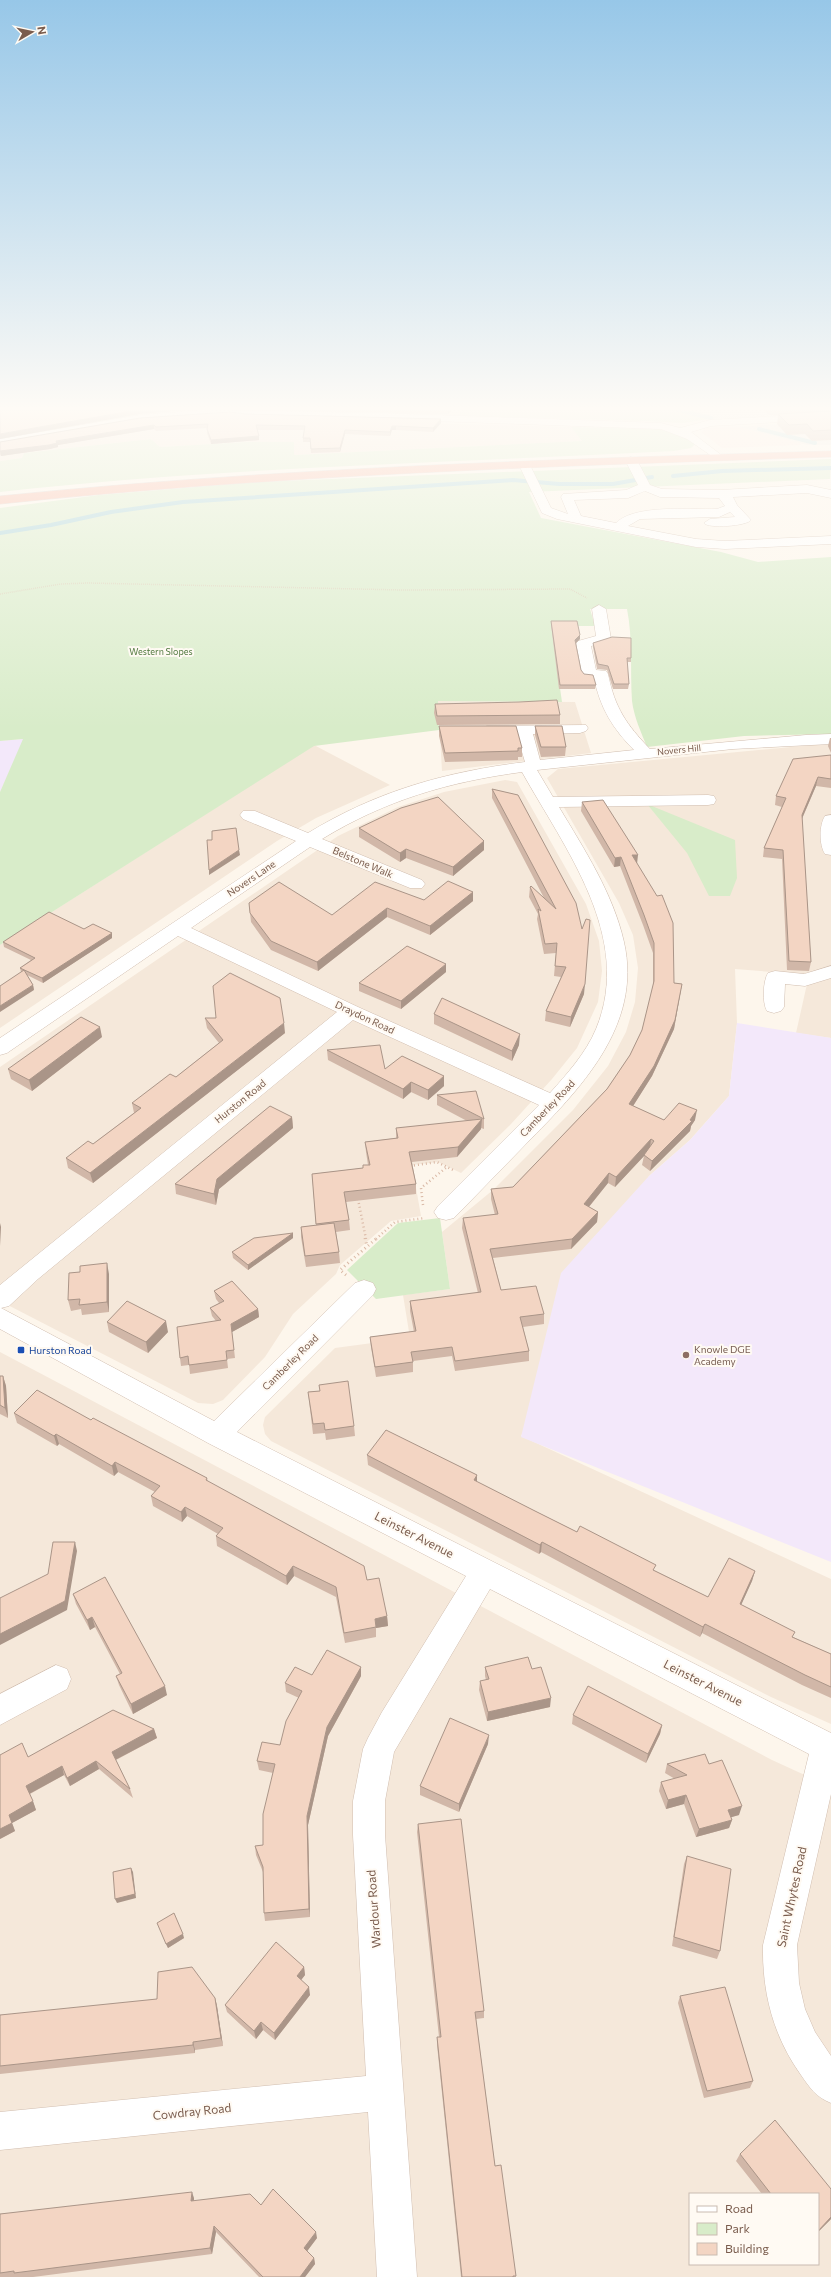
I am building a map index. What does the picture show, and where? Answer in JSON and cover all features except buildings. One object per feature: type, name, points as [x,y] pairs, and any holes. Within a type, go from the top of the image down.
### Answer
[{"type":"street","points":[[569,516],[696,543],[725,545],[831,540]]},
{"type":"street","points":[[619,527],[627,519],[635,516]]},
{"type":"street","points":[[637,531],[643,528],[745,520],[742,516]]},
{"type":"street","points":[[599,609],[604,639],[583,644],[589,674],[600,674],[605,699],[615,719],[622,729],[646,754]]},
{"type":"street","points":[[471,731],[580,728]]},
{"type":"street","name":"Camberley Road","points":[[446,1212],[554,1104],[583,1070],[600,1044],[611,1021],[617,998],[618,968],[615,943],[605,909],[592,880],[547,802],[531,767],[524,730]]},
{"type":"street","name":"Novers Hill","points":[[531,767],[744,743],[831,739]]},
{"type":"street","name":"Novers Lane","points":[[0,1048],[310,839],[354,814],[403,793],[467,776],[531,767]]},
{"type":"street","points":[[547,802],[708,800]]},
{"type":"street","name":"Belstone Walk","points":[[249,815],[416,884]]},
{"type":"street","points":[[831,820],[828,824],[831,850]]},
{"type":"street","name":"Draydon Road","points":[[176,928],[351,1011],[554,1104]]},
{"type":"street","points":[[774,1007],[775,977],[805,980],[831,972]]},
{"type":"street","name":"Hurston Road","points":[[0,1299],[29,1273],[351,1011]]},
{"type":"street","name":"Camberley Road","points":[[217,1435],[364,1289]]},
{"type":"street","name":"Leinster Avenue","points":[[0,1317],[217,1435],[829,1748]]},
{"type":"street","name":"Wardour Road","points":[[397,2277],[369,1835],[369,1801],[379,1749],[393,1722],[485,1571]]},
{"type":"street","points":[[0,1710],[56,1679]]},
{"type":"street","name":"Saint Whytes Road","points":[[829,1748],[780,1944],[779,1972],[786,2005],[801,2044],[831,2085]]},
{"type":"street","name":"Cowdray Road","points":[[0,2132],[385,2092]]},
{"type":"path","points":[[0,594],[76,583],[402,590],[564,589],[580,593],[599,609]]},
{"type":"path","points":[[407,1166],[437,1162],[476,1181]]},
{"type":"path","points":[[425,1218],[421,1188],[447,1167]]},
{"type":"path","points":[[357,1194],[367,1246]]},
{"type":"path","points":[[364,1289],[340,1270],[395,1222],[440,1216],[446,1212]]},
{"type":"shaded area","points":[[438,701],[575,702],[591,753],[442,771]]},
{"type":"shaded area","points":[[24,739],[0,792],[0,741]]},
{"type":"shaded area","points":[[831,744],[831,1038],[796,1033],[809,975],[735,969],[737,1023],[729,1096],[690,1140],[649,1176],[521,1436],[831,1579],[831,1724],[771,1697],[271,1441],[265,1434],[263,1425],[265,1417],[335,1348],[410,1338],[403,1295],[450,1289],[442,1232],[493,1190],[573,1110],[608,1066],[626,1032],[635,1002],[638,968],[633,935],[619,903],[547,778],[558,769]]},
{"type":"shaded area","points":[[314,745],[390,785],[316,818],[277,841],[0,1028],[0,945]]},
{"type":"shaded area","points":[[505,780],[517,782],[586,904],[599,941],[602,971],[598,1002],[577,1048],[552,1079],[511,1124],[461,1173],[438,1162],[412,1165],[421,1216],[391,1221],[340,1265],[336,1274],[293,1314],[265,1357],[223,1400],[213,1404],[198,1403],[0,1301],[0,1067],[338,836],[398,807],[444,792]]},
{"type":"shaded area","name":"Knowle DGE Academy","points":[[737,1023],[831,1038],[831,1562],[521,1437],[561,1273],[649,1176],[690,1140],[729,1096]]},
{"type":"shaded area","points":[[0,1352],[772,1760],[831,1787],[831,2277],[0,2277]]},
{"type":"green space","name":"Western Slopes","points":[[0,516],[540,516],[541,518],[721,552],[758,562],[831,557],[831,734],[744,736],[647,747],[636,719],[632,701],[631,643],[627,609],[590,609],[595,626],[551,626],[562,702],[438,701],[439,730],[314,746],[0,945],[0,792],[23,739],[0,741]]},
{"type":"green space","points":[[647,804],[735,840],[737,878],[730,896],[709,896],[687,853]]},
{"type":"green space","points":[[440,1218],[450,1289],[376,1299],[347,1270],[398,1223]]},
{"type":"waterway","points":[[0,533],[51,525],[91,516]]},
{"type":"place","name":"Hurston Road","points":[[21,1350]]},
{"type":"place","name":"Knowle DGE Academy","points":[[686,1355]]}]
